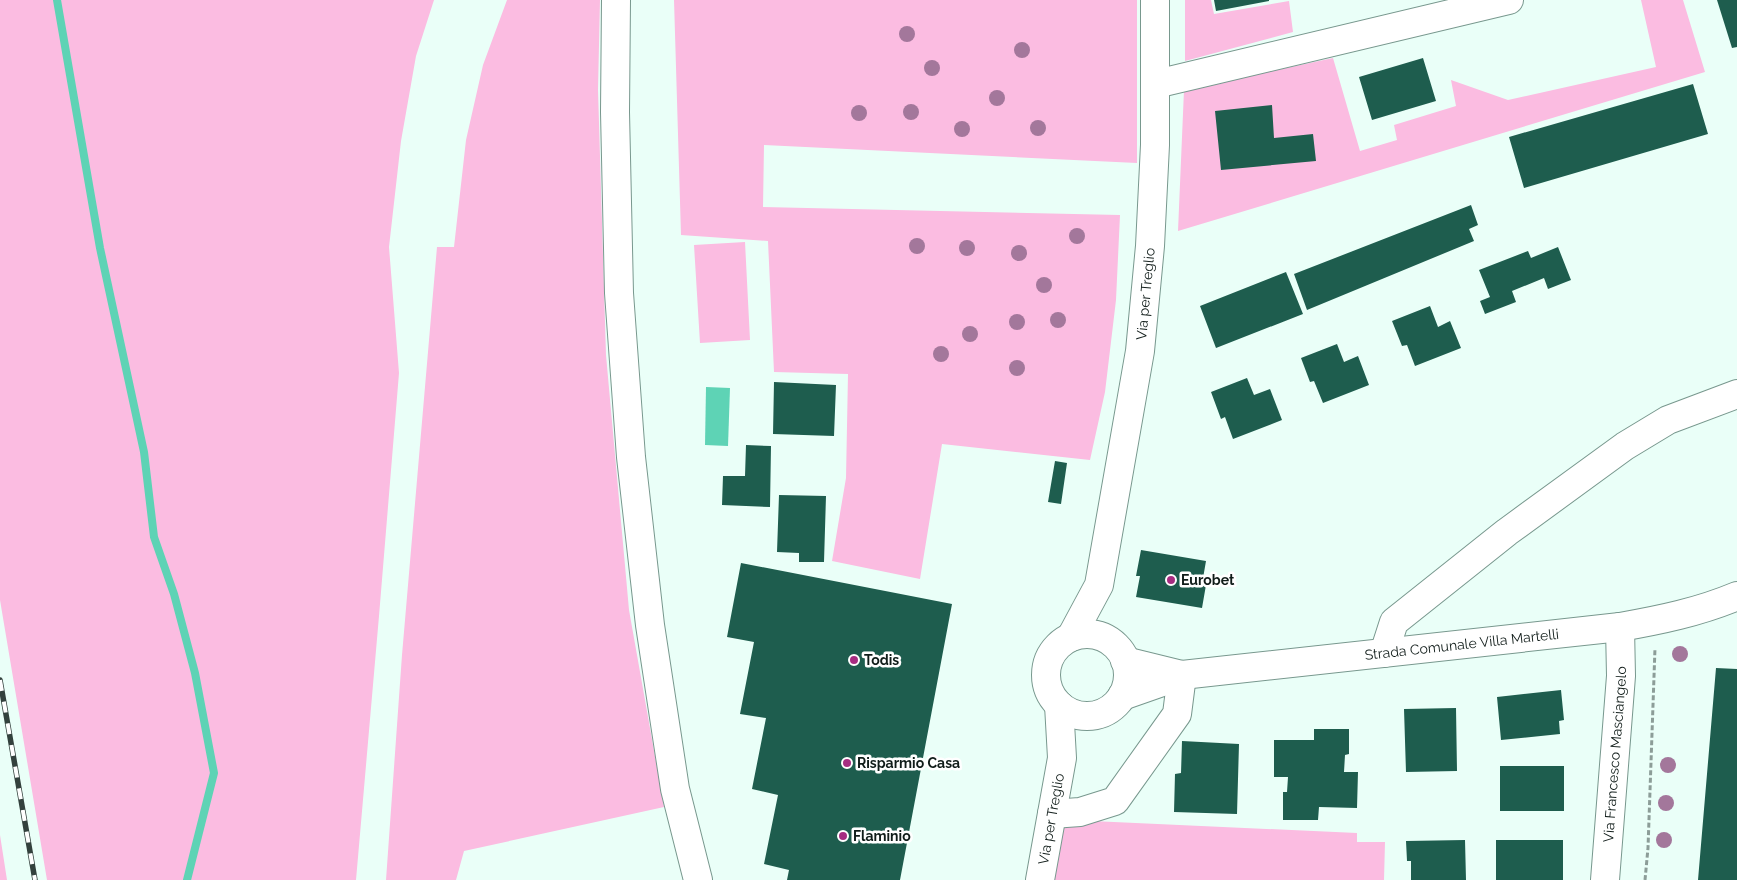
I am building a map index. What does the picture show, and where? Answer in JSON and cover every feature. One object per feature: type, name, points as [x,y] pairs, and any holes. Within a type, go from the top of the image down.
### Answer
[{"type":"street","points":[[616,0],[615,112],[619,293],[631,456],[650,625],[675,788],[698,880]]},
{"type":"street","name":"Via per Treglio","points":[[1071,638],[1098,584],[1140,351],[1150,246],[1155,145],[1155,0]]},
{"type":"street","points":[[1156,84],[1509,0]]},
{"type":"street","points":[[1384,653],[1394,622],[1507,532],[1625,446],[1668,420],[1737,394]]},
{"type":"street","name":"Via per Treglio","points":[[1098,584],[1117,651]]},
{"type":"street","name":"Strada Comunale Villa Martelli","points":[[1122,696],[1182,675],[1620,627],[1690,613],[1737,596]]},
{"type":"street","name":"Via Francesco Masciangelo","points":[[1605,880],[1621,676],[1620,627]]},
{"type":"street","points":[[1088,634],[1099,636],[1117,651],[1128,670],[1128,679],[1122,696],[1110,710],[1097,715],[1079,716],[1059,706],[1049,691],[1046,680],[1046,668],[1056,648],[1071,638],[1088,634]]},
{"type":"street","name":"Strada Comunale Villa Martelli","points":[[1117,651],[1182,675]]},
{"type":"street","points":[[1052,814],[1080,812],[1115,801],[1177,714],[1182,675]]},
{"type":"street","name":"Via per Treglio","points":[[1040,880],[1062,758],[1059,706]]},
{"type":"street","name":"Via per Treglio","points":[[1062,758],[1097,715]]},
{"type":"path","points":[[1645,880],[1648,848],[1656,620]]},
{"type":"shaded area","points":[[0,0],[434,0],[416,56],[401,141],[389,247],[399,373],[356,880],[47,880],[0,600]]},
{"type":"shaded area","points":[[507,0],[600,0],[598,90],[606,355],[629,610],[664,807],[464,851],[456,880],[386,880],[402,655],[437,247],[454,247],[466,140],[483,65]]},
{"type":"shaded area","points":[[674,0],[1137,0],[1137,163],[764,145],[763,207],[1120,215],[1116,300],[1105,392],[1090,460],[942,444],[920,579],[832,561],[846,478],[848,374],[774,372],[768,241],[681,235]]},
{"type":"shaded area","points":[[1185,0],[1211,0],[1214,14],[1289,1],[1293,32],[1185,61]]},
{"type":"shaded area","points":[[1641,0],[1683,0],[1705,72],[1178,231],[1184,90],[1333,58],[1360,151],[1397,140],[1394,125],[1456,106],[1451,80],[1508,100],[1656,67]]},
{"type":"shaded area","points":[[745,242],[750,340],[700,343],[694,245]]},
{"type":"shaded area","points":[[706,387],[730,388],[728,446],[705,445]]},
{"type":"shaded area","points":[[1092,821],[1357,833],[1357,842],[1385,842],[1384,880],[1054,880],[1064,827]]},
{"type":"shaded area","points":[[0,835],[7,880],[0,880]]},
{"type":"building","points":[[1214,0],[1269,0],[1269,1],[1216,11]]},
{"type":"building","points":[[1717,0],[1737,0],[1737,47],[1732,48]]},
{"type":"building","points":[[1423,58],[1436,101],[1372,120],[1359,77]]},
{"type":"building","points":[[1693,84],[1708,134],[1524,188],[1509,137]]},
{"type":"building","points":[[1272,105],[1274,138],[1313,134],[1316,161],[1221,170],[1215,111]]},
{"type":"building","points":[[1471,205],[1478,225],[1469,229],[1474,241],[1307,310],[1294,274]]},
{"type":"building","points":[[1558,247],[1571,280],[1548,289],[1544,278],[1512,291],[1516,302],[1485,314],[1480,301],[1490,297],[1479,270],[1528,251],[1531,258]]},
{"type":"building","points":[[1286,272],[1303,314],[1216,348],[1200,306]]},
{"type":"building","points":[[1430,306],[1438,327],[1450,321],[1461,348],[1415,366],[1407,345],[1402,346],[1392,321]]},
{"type":"building","points":[[1337,344],[1344,362],[1358,356],[1369,385],[1323,403],[1314,381],[1310,382],[1301,358]]},
{"type":"building","points":[[1247,378],[1254,395],[1270,389],[1282,420],[1233,439],[1225,417],[1221,419],[1211,392]]},
{"type":"building","points":[[774,382],[836,385],[834,436],[773,434]]},
{"type":"building","points":[[746,445],[771,446],[770,507],[722,505],[723,476],[745,476]]},
{"type":"building","points":[[1055,461],[1067,463],[1061,504],[1048,502]]},
{"type":"building","points":[[779,495],[826,496],[824,562],[799,562],[799,553],[777,552]]},
{"type":"building","name":"Eurobet","points":[[1141,550],[1206,561],[1202,584],[1206,585],[1202,608],[1136,597],[1140,576],[1136,576]]},
{"type":"building","points":[[741,563],[952,604],[900,880],[787,880],[789,870],[764,864],[778,795],[752,789],[766,718],[740,714],[754,642],[727,637]]},
{"type":"building","points":[[1716,668],[1737,669],[1737,880],[1698,880]]},
{"type":"building","points":[[1561,690],[1564,720],[1559,721],[1560,734],[1501,740],[1497,697]]},
{"type":"building","points":[[1456,708],[1457,771],[1406,772],[1404,709]]},
{"type":"building","points":[[1314,729],[1349,729],[1349,754],[1345,755],[1344,772],[1358,772],[1357,808],[1319,807],[1318,820],[1283,820],[1283,792],[1287,792],[1288,777],[1274,777],[1274,740],[1314,740]]},
{"type":"building","points":[[1182,741],[1239,744],[1237,814],[1174,812],[1175,774],[1181,773]]},
{"type":"building","points":[[1500,766],[1564,766],[1564,811],[1500,811]]},
{"type":"building","points":[[1465,840],[1466,880],[1411,880],[1411,861],[1407,861],[1406,841]]},
{"type":"building","points":[[1496,840],[1563,840],[1563,880],[1496,880]]},
{"type":"waterway","points":[[57,0],[100,248],[144,452],[154,537],[174,594],[195,673],[214,773],[187,880]]},
{"type":"railway","points":[[0,680],[35,880]]},
{"type":"place","name":"Eurobet","points":[[1171,580]]},
{"type":"place","name":"Todis","points":[[854,660]]},
{"type":"place","name":"Risparmio Casa","points":[[847,763]]},
{"type":"place","name":"Flaminio","points":[[843,836]]}]
